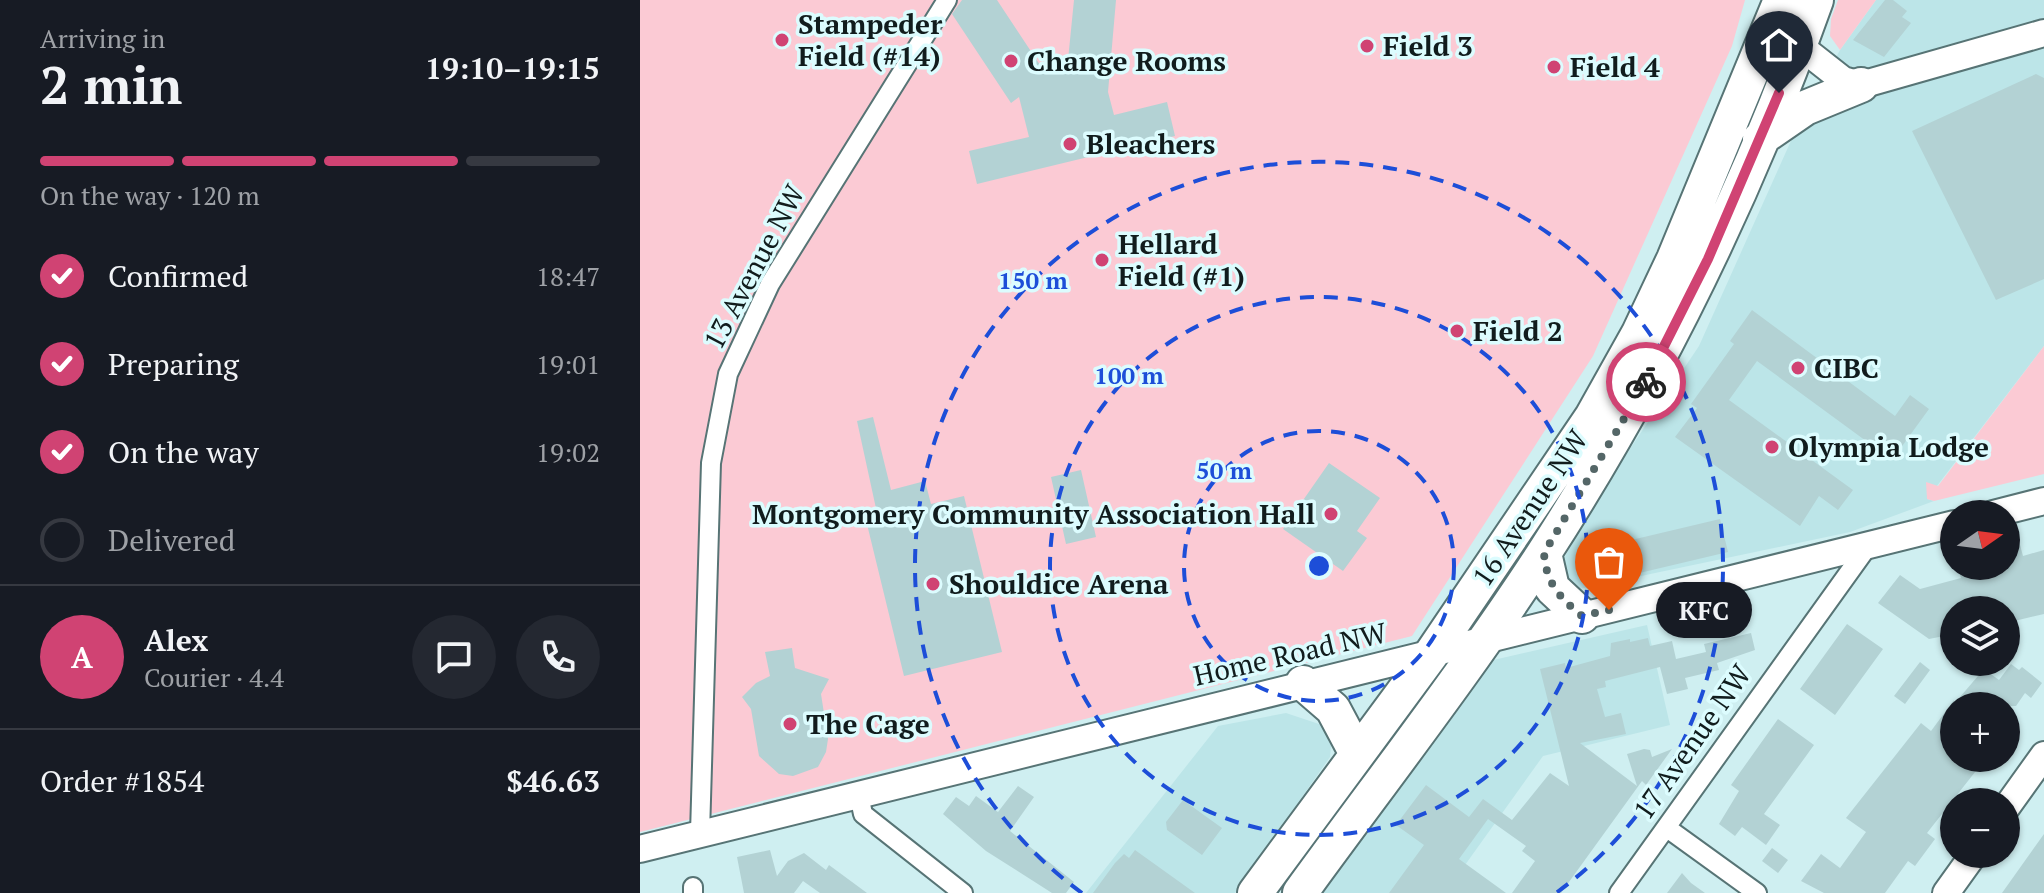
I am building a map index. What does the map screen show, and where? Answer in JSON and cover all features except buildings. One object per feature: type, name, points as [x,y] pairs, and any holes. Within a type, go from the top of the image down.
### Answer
[{"type":"highway","name":"16 Avenue NW","points":[[1300,893],[1544,553],[1644,385],[1708,259],[1816,0]]},
{"type":"highway","name":"16 Avenue NW","points":[[1255,893],[1430,656],[1592,417],[1639,333],[1777,12]]},
{"type":"highway","points":[[1760,139],[1805,108],[1861,85]]},
{"type":"highway","points":[[1544,553],[1552,588],[1582,616]]},
{"type":"highway","points":[[1303,683],[1333,709],[1357,754]]},
{"type":"street","name":"13 Avenue NW","points":[[700,833],[711,463],[728,374],[770,284],[947,0]]},
{"type":"street","points":[[1777,12],[1798,46],[1843,80],[1861,85],[2044,33]]},
{"type":"street","points":[[2020,507],[2044,501]]},
{"type":"street","name":"Home Road NW","points":[[640,849],[1940,528]]},
{"type":"street","name":"17 Avenue NW","points":[[1619,893],[1868,546]]},
{"type":"street","points":[[2020,788],[2044,755]]},
{"type":"street","points":[[859,795],[863,814],[941,886],[963,893]]},
{"type":"street","points":[[1667,828],[1757,893]]},
{"type":"street","points":[[1946,893],[1964,868]]},
{"type":"shaded area","points":[[640,0],[1745,0],[1732,46],[1593,356],[1412,636],[640,832]]},
{"type":"shaded area","points":[[1838,0],[1876,0],[1840,50],[1830,36],[1831,19]]},
{"type":"shaded area","points":[[1876,0],[2044,0],[2044,346],[1927,499],[1934,501],[1850,532],[1579,589],[1562,572],[1562,562],[1593,504],[1699,346],[1790,143],[1840,50]]},
{"type":"shaded area","points":[[2044,346],[2044,474],[1934,501],[1927,499],[1926,482],[1938,486]]},
{"type":"shaded area","points":[[1647,625],[1670,725],[1543,756],[1445,893],[1320,893],[1489,661]]},
{"type":"shaded area","points":[[1286,713],[1322,725],[1332,735],[1330,757],[1235,893],[1086,893],[1218,726]]},
{"type":"way so far","points":[[1609,610],[1582,616],[1566,603],[1552,588],[1547,577],[1544,553],[1646,382]]},
{"type":"place","name":"Stampeder Field (#14)","points":[[782,40]]},
{"type":"place","name":"Field 3","points":[[1367,46]]},
{"type":"place","name":"Change Rooms","points":[[1011,61]]},
{"type":"place","name":"Field 4","points":[[1554,67]]},
{"type":"place","name":"Bleachers","points":[[1070,144]]},
{"type":"place","name":"Hellard Field (#1)","points":[[1102,260]]},
{"type":"place","name":"Field 2","points":[[1457,331]]},
{"type":"place","name":"CIBC","points":[[1798,368]]},
{"type":"place","name":"Olympia Lodge","points":[[1772,447]]},
{"type":"place","name":"Montgomery Community Association Hall","points":[[1331,514]]},
{"type":"place","name":"Shouldice Arena","points":[[933,584]]},
{"type":"place","name":"KFC","points":[[1609,610]]},
{"type":"place","name":"The Cage","points":[[790,724]]},
{"type":"route","points":[[1646,382],[1708,259],[1779,93]]}]
